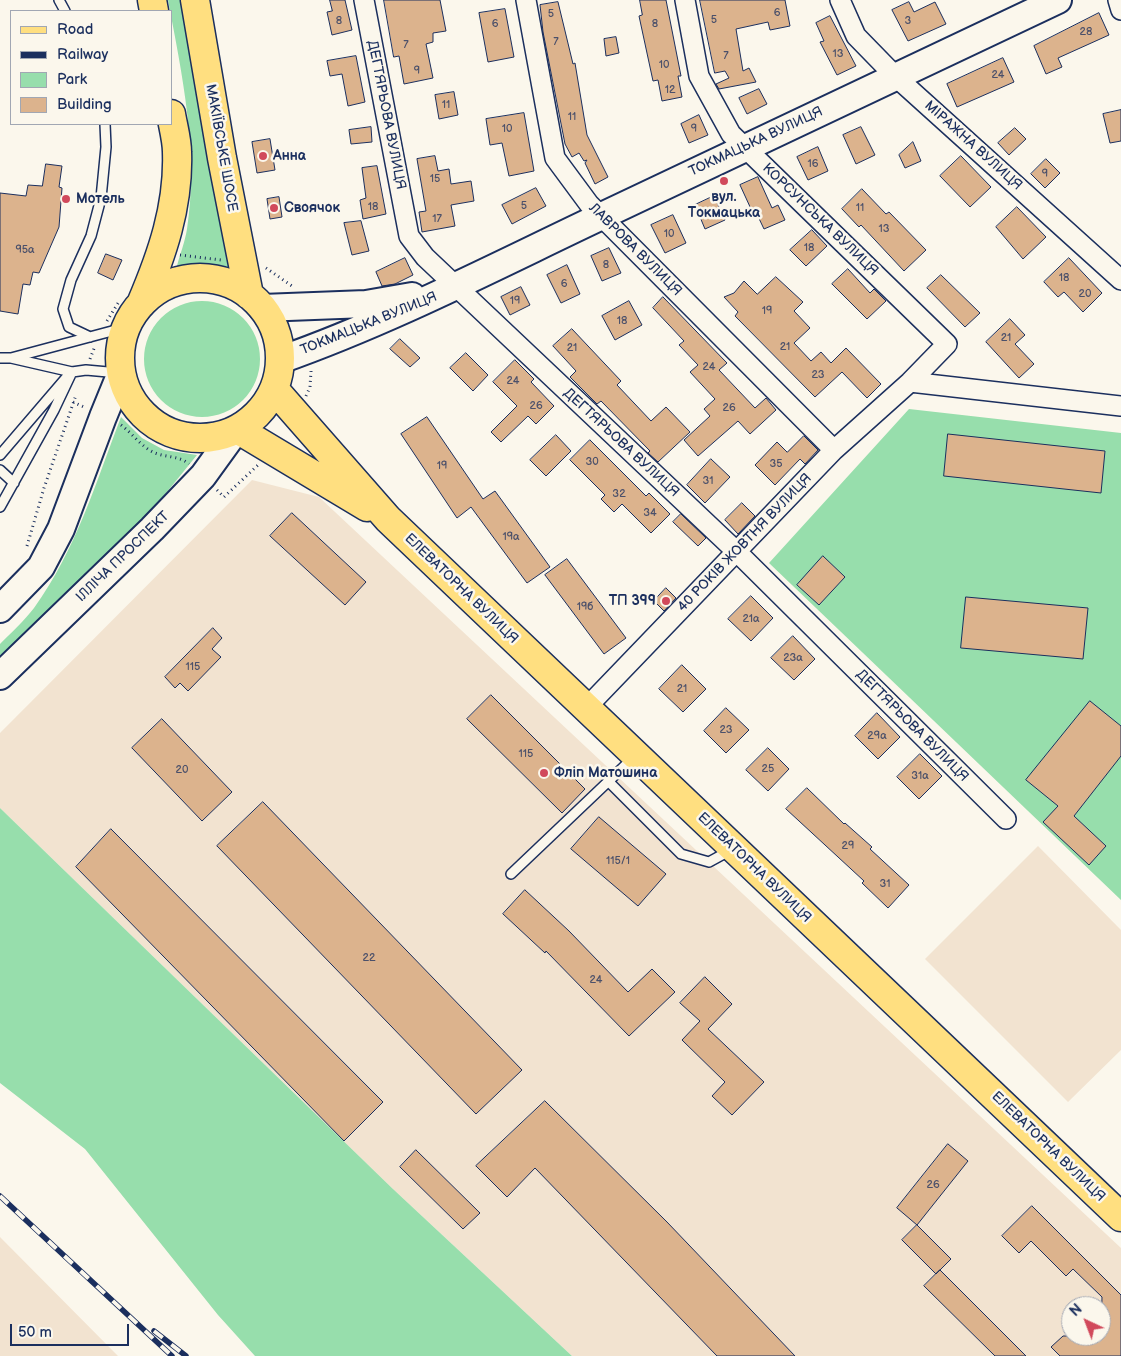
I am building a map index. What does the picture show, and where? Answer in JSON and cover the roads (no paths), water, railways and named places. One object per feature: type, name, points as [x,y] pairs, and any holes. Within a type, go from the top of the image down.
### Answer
[{"type":"main road","name":"МАКІЇВСЬКЕ ШОСЕ","points":[[195,0],[222,158],[256,301]]},
{"type":"main road","points":[[134,316],[154,292],[188,279],[220,281],[256,301],[276,331],[280,360],[274,389],[259,412],[237,429],[222,435],[194,438],[173,434],[160,428],[138,409],[125,386],[121,373],[120,350],[134,316],[161,256],[173,213],[177,151],[172,120]]},
{"type":"main road","name":"ЕЛЕВАТОРНА ВУЛИЦЯ","points":[[274,389],[388,519],[1121,1217]]},
{"type":"main road","name":"ЕЛЕВАТОРНА ВУЛИЦЯ","points":[[237,429],[388,519]]},
{"type":"street","name":"ДЕГТЯРЬОВА ВУЛИЦЯ","points":[[364,0],[409,236],[425,257],[736,552],[1006,819]]},
{"type":"street","name":"ЛАВРОВА ВУЛИЦЯ","points":[[526,0],[555,158],[601,216],[834,450]]},
{"type":"street","name":"КОРСУНСЬКА ВУЛИЦЯ","points":[[685,0],[699,76],[731,134],[947,344]]},
{"type":"street","name":"МІРАЖНА ВУЛИЦЯ","points":[[840,0],[856,36],[896,77],[1121,280]]},
{"type":"street","name":"ТОКМАЦЬКА ВУЛИЦЯ","points":[[280,360],[364,328],[457,287],[745,147],[1058,0]]},
{"type":"street","points":[[1118,0],[1121,10]]},
{"type":"street","name":"ТОКМАЦЬКА ВУЛИЦЯ","points":[[256,301],[366,304],[457,287]]},
{"type":"street","name":"40 РОКІВ ЖОВТНЯ ВУЛИЦЯ","points":[[586,708],[834,450],[910,382],[947,344]]},
{"type":"street","points":[[0,609],[41,567],[61,530],[102,417],[121,373]]},
{"type":"street","points":[[910,382],[1121,406]]},
{"type":"street","name":"ІЛЛІЧА ПРОСПЕКТ","points":[[0,676],[152,529],[203,476],[237,429]]},
{"type":"lane","points":[[90,337],[69,327],[63,309],[71,280],[91,236],[102,198],[106,147],[105,125]]},
{"type":"lane","points":[[11,358],[90,337],[134,316]]},
{"type":"lane","points":[[0,358],[11,358],[72,372],[86,370],[121,373]]},
{"type":"lane","points":[[0,455],[72,372]]},
{"type":"lane","points":[[0,507],[72,372]]},
{"type":"lane","points":[[0,470],[14,483]]},
{"type":"lane","points":[[511,874],[636,755]]},
{"type":"lane","points":[[608,781],[682,854],[708,862],[734,849]]},
{"type":"railway","points":[[0,1196],[172,1356]]},
{"type":"railway","points":[[154,1331],[186,1356]]},
{"type":"place","name":"Анна","points":[[263,156]]},
{"type":"place","name":"вул. Токмацька","points":[[724,181]]},
{"type":"place","name":"Мотель","points":[[66,199]]},
{"type":"place","name":"Своячок","points":[[274,208]]},
{"type":"place","name":"ТП 399","points":[[666,601]]},
{"type":"place","name":"Фліп Матошина","points":[[544,773]]}]
